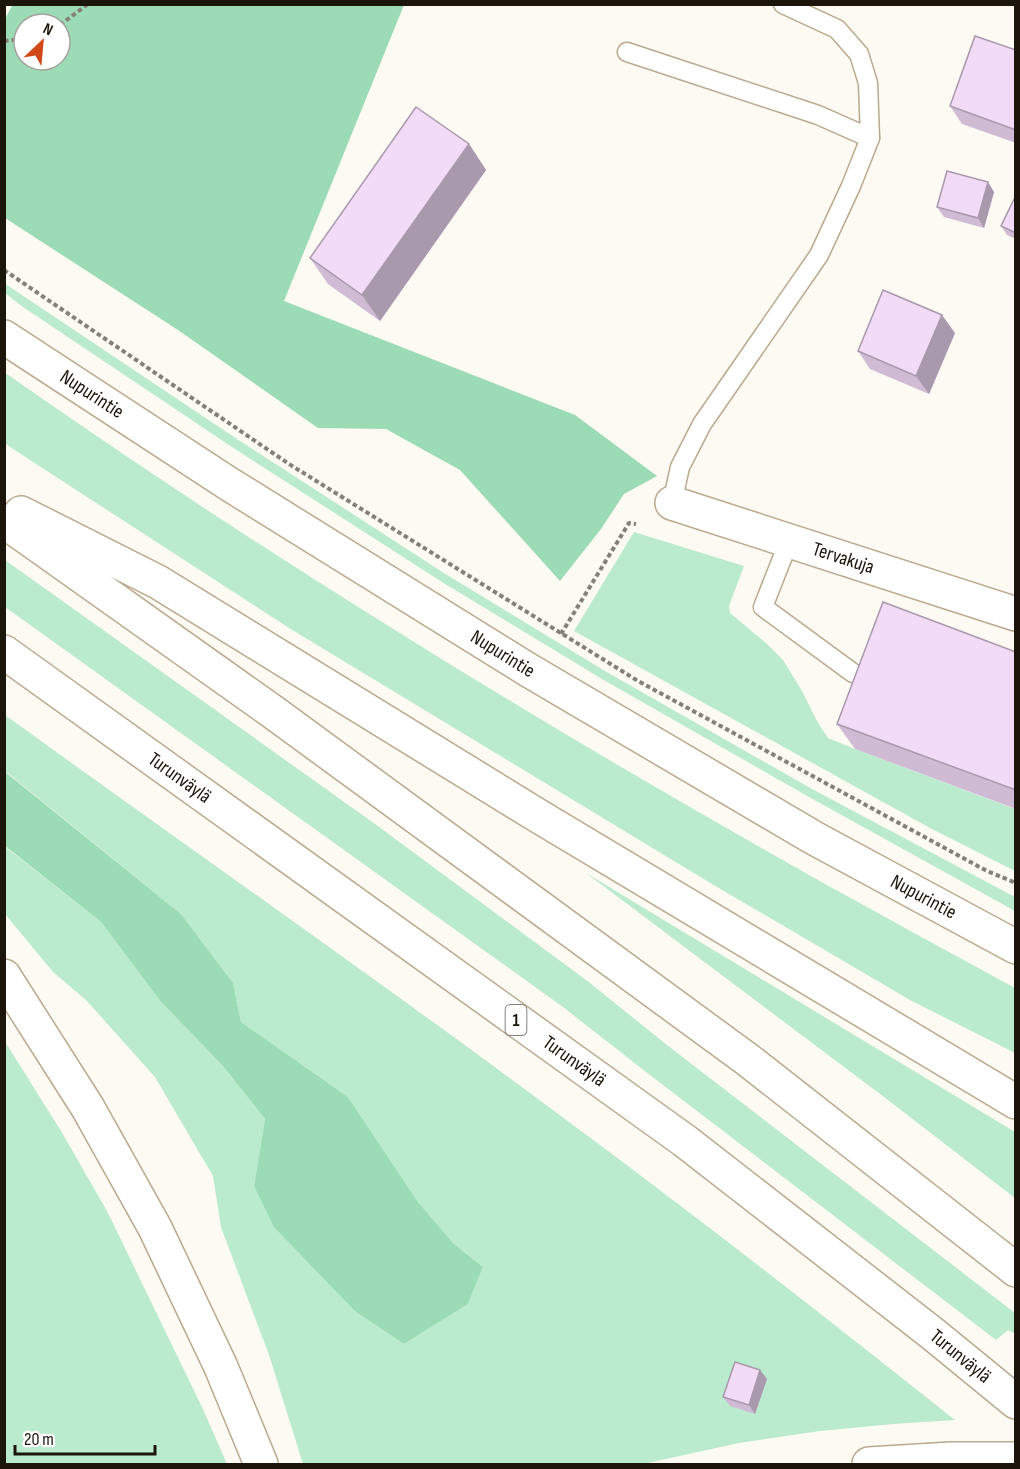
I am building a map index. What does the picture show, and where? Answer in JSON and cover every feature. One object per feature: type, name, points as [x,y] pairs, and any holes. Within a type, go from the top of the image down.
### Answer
[{"type":"main road","name":"Nupurintie","points":[[4,337],[229,484],[530,672],[814,838],[1016,947]]},
{"type":"main road","name":"Tervakuja","points":[[672,503],[1016,614]]},
{"type":"main road","points":[[4,504],[158,582],[540,817],[1016,1102]]},
{"type":"main road","points":[[4,521],[273,712],[738,1053],[1016,1270]]},
{"type":"main road","name":"Turunväylä","points":[[4,652],[685,1142],[933,1334],[1016,1402]]},
{"type":"main road","points":[[4,976],[88,1108],[155,1228],[221,1367],[261,1464]]},
{"type":"main road","points":[[869,1464],[951,1459],[1016,1459]]},
{"type":"lane","points":[[672,503],[680,467],[702,424],[819,255],[852,186],[870,138],[868,83],[859,54],[837,29],[783,4]]},
{"type":"lane","points":[[627,52],[818,115],[870,138]]},
{"type":"lane","points":[[789,541],[764,607],[852,673]]},
{"type":"path","points":[[72,16],[88,4]]},
{"type":"path","points":[[4,270],[289,465],[638,681],[987,871],[1016,883]]},
{"type":"green space","points":[[13,4],[404,5],[284,301],[575,415],[657,476],[624,494],[601,529],[560,581],[460,470],[386,429],[318,428],[178,330],[5,218],[4,21]]},
{"type":"green space","points":[[4,283],[237,439],[447,575],[605,671],[812,789],[1015,897],[1015,911],[602,679],[442,582],[232,447],[23,307],[5,293]]},
{"type":"green space","points":[[4,372],[205,508],[409,639],[722,825],[1015,988],[1015,1053],[910,1000],[712,884],[289,628],[13,449],[5,443]]},
{"type":"green space","points":[[634,532],[744,566],[729,606],[730,613],[783,660],[828,738],[1015,809],[1015,871],[930,828],[574,631]]},
{"type":"green space","points":[[5,560],[375,824],[590,983],[1015,1313],[1015,1334],[1008,1330],[996,1340],[563,1007],[5,607]]},
{"type":"green space","points":[[5,715],[499,1070],[667,1195],[955,1420],[820,1431],[739,1443],[643,1464],[303,1464],[269,1355],[221,1227],[213,1176],[155,1077],[86,1000],[53,972],[5,914],[4,846],[101,922],[161,1002],[223,1066],[265,1119],[254,1186],[356,1312],[404,1344],[468,1304],[483,1267],[454,1244],[418,1202],[348,1097],[241,1022],[233,983],[181,914],[5,771]]},
{"type":"green space","points":[[4,771],[181,914],[233,983],[241,1022],[348,1097],[418,1202],[454,1244],[483,1267],[468,1304],[404,1344],[356,1312],[274,1227],[254,1186],[265,1119],[223,1066],[161,1002],[101,922],[5,846]]},
{"type":"green space","points":[[586,873],[1015,1132],[1015,1198],[884,1097]]},
{"type":"green space","points":[[4,1040],[61,1131],[107,1211],[202,1407],[227,1464],[5,1464]]},
{"type":"building","points":[[975,36],[1016,50],[1016,130],[950,106]]},
{"type":"building","points":[[416,107],[469,144],[362,295],[310,258]]},
{"type":"building","points":[[947,171],[988,182],[978,218],[937,207]]},
{"type":"building","points":[[1016,195],[1016,233],[1001,226]]},
{"type":"building","points":[[883,290],[942,315],[916,376],[858,351]]},
{"type":"building","points":[[883,602],[1016,652],[1016,790],[837,724]]},
{"type":"building","points":[[735,1362],[760,1370],[749,1405],[723,1397]]}]
